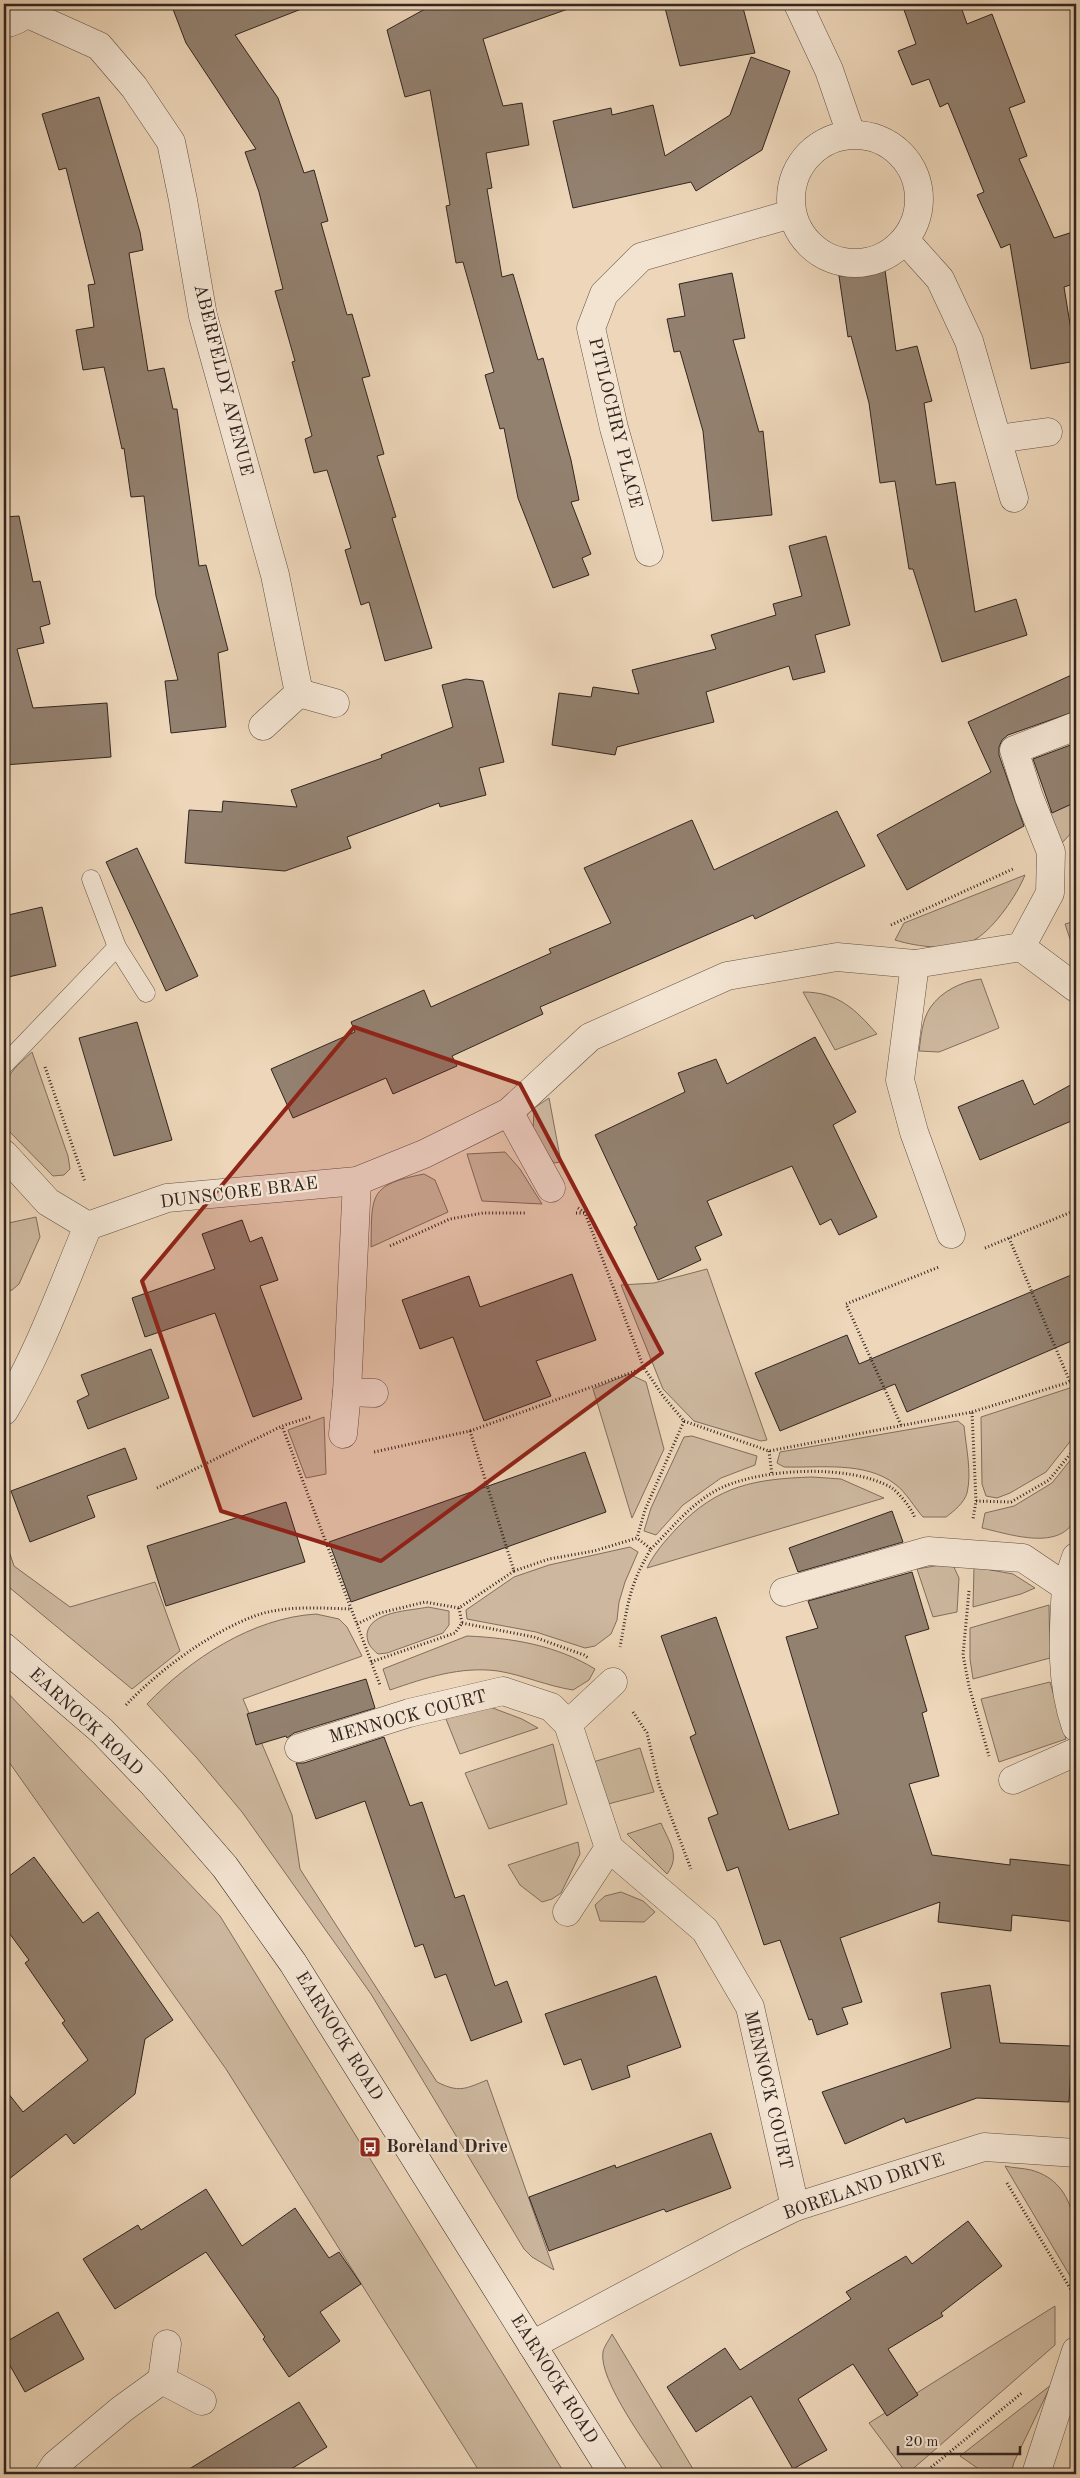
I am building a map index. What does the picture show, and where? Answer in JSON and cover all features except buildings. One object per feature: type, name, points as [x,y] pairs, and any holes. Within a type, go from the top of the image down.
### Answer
[{"type":"street","points":[[798,4],[829,70],[850,134]]},
{"type":"street","name":"ABERFELDY AVENUE","points":[[23,14],[99,46],[134,87],[171,142],[203,316],[275,575],[299,694]]},
{"type":"street","points":[[850,134],[865,135],[886,142],[904,157],[916,176],[919,198],[916,220],[905,240],[880,259],[858,264],[836,261],[816,250],[800,234],[792,214],[790,192],[796,170],[810,152],[829,140],[850,134]]},
{"type":"street","name":"PITLOCHRY PLACE","points":[[648,552],[614,428],[591,328],[604,294],[641,257],[792,214]]},
{"type":"street","points":[[905,240],[940,280],[965,332],[1014,498]]},
{"type":"street","points":[[998,439],[1048,432]]},
{"type":"street","points":[[263,726],[299,694],[335,703]]},
{"type":"street","points":[[1076,726],[1014,750],[1029,797],[1051,852],[1050,893],[1021,947],[1076,988]]},
{"type":"street","name":"DUNSCORE BRAE","points":[[88,1226],[167,1198],[357,1181],[424,1154],[509,1112],[590,1037],[726,976],[837,957],[915,964],[1021,947]]},
{"type":"street","points":[[915,964],[900,1080],[914,1132],[951,1234]]},
{"type":"street","points":[[509,1112],[551,1188]]},
{"type":"street","points":[[4,1154],[48,1202],[88,1226],[54,1309],[17,1389],[4,1411]]},
{"type":"street","points":[[343,1434],[356,1397],[352,1263],[357,1181]]},
{"type":"street","points":[[784,1592],[928,1551],[1023,1558],[1066,1587]]},
{"type":"street","points":[[1076,1557],[1066,1587],[1062,1640],[1069,1708],[1076,1727]]},
{"type":"street","name":"EARNOCK ROAD","points":[[4,1646],[102,1731],[153,1784],[225,1867],[293,1963],[613,2474]]},
{"type":"street","points":[[568,1724],[612,1682]]},
{"type":"street","name":"MENNOCK COURT","points":[[299,1748],[392,1718],[503,1691],[551,1707],[568,1724],[609,1848],[705,1930],[750,2007],[795,2207]]},
{"type":"street","points":[[1012,1780],[1076,1752]]},
{"type":"street","points":[[568,1912],[609,1848]]},
{"type":"street","name":"BORELAND DRIVE","points":[[532,2345],[736,2236],[795,2207],[984,2147],[1076,2153]]},
{"type":"street","points":[[49,2474],[54,2465],[122,2409],[162,2380],[167,2344]]},
{"type":"street","points":[[1036,2474],[1076,2351]]},
{"type":"street","points":[[162,2380],[202,2401]]},
{"type":"lane","points":[[92,879],[117,947],[146,993]]},
{"type":"lane","points":[[4,1064],[117,947]]},
{"type":"path","points":[[886,928],[1051,852]]},
{"type":"path","points":[[551,1188],[585,1214],[644,1368],[663,1396],[684,1421],[645,1510],[637,1538]]},
{"type":"path","points":[[983,1248],[1076,1210]]},
{"type":"path","points":[[352,1263],[450,1219],[483,1213],[530,1213]]},
{"type":"path","points":[[567,1213],[585,1214]]},
{"type":"path","points":[[900,1425],[846,1304],[940,1266],[951,1234]]},
{"type":"path","points":[[1009,1238],[1070,1382]]},
{"type":"path","points":[[368,1454],[470,1431],[644,1368]]},
{"type":"path","points":[[972,1412],[1076,1380]]},
{"type":"path","points":[[158,1488],[282,1426],[356,1397]]},
{"type":"path","points":[[282,1426],[392,1718]]},
{"type":"path","points":[[470,1431],[514,1571]]},
{"type":"path","points":[[976,1501],[1011,1502],[1049,1480],[1076,1447]]},
{"type":"path","points":[[769,1450],[772,1475]]},
{"type":"path","points":[[612,1682],[627,1602],[636,1574],[650,1549],[693,1506],[723,1488],[755,1477],[772,1475],[822,1472],[865,1478],[893,1489],[913,1513],[928,1551]]},
{"type":"path","points":[[637,1538],[650,1549]]},
{"type":"path","points":[[357,1624],[380,1612],[426,1602],[459,1608],[514,1571],[549,1559],[594,1551],[637,1538]]},
{"type":"path","points":[[102,1731],[146,1684],[206,1641],[252,1617],[306,1607],[351,1609]]},
{"type":"path","points":[[371,1662],[455,1633],[462,1623],[459,1608]]},
{"type":"path","points":[[462,1623],[534,1637],[584,1655],[612,1682],[647,1733],[659,1785],[692,1872]]},
{"type":"path","points":[[984,2147],[1076,2298]]},
{"type":"path","points":[[923,2474],[1030,2387]]},
{"type":"highlighted area","points":[[354,1027],[520,1084],[662,1353],[381,1561],[221,1511],[142,1281]]},
{"type":"shaded area","points":[[1076,801],[1076,828],[1059,846],[1048,812]]},
{"type":"shaded area","points":[[1025,875],[1005,910],[991,927],[976,939],[957,946],[947,947],[914,945],[895,940],[904,923]]},
{"type":"shaded area","points":[[1076,921],[1076,957],[1065,924]]},
{"type":"shaded area","points":[[981,979],[999,1028],[939,1052],[919,1051],[925,1018],[935,1002],[953,988]]},
{"type":"shaded area","points":[[803,992],[826,995],[845,1004],[877,1034],[835,1050]]},
{"type":"shaded area","points":[[32,1052],[68,1156],[70,1169],[64,1175],[53,1176],[4,1126],[4,1091],[6,1083],[14,1069]]},
{"type":"shaded area","points":[[549,1098],[561,1162],[554,1163],[533,1134],[534,1108]]},
{"type":"shaded area","points":[[505,1152],[520,1169],[542,1204],[482,1201],[467,1154]]},
{"type":"shaded area","points":[[424,1174],[435,1180],[448,1212],[371,1247],[373,1204],[377,1195],[383,1188],[392,1183]]},
{"type":"shaded area","points":[[36,1217],[40,1237],[19,1284],[12,1290],[4,1292],[4,1224]]},
{"type":"shaded area","points":[[707,1269],[767,1440],[761,1441],[694,1421],[663,1389],[621,1285],[654,1283]]},
{"type":"shaded area","points":[[629,1374],[646,1382],[664,1449],[632,1518],[593,1389]]},
{"type":"shaded area","points":[[1076,1386],[1076,1434],[1046,1472],[1010,1493],[997,1498],[986,1496],[982,1484],[981,1417]]},
{"type":"shaded area","points":[[324,1417],[326,1474],[306,1478],[288,1430]]},
{"type":"shaded area","points":[[958,1421],[964,1426],[969,1469],[967,1493],[964,1500],[946,1517],[923,1517],[899,1487],[883,1477],[870,1472],[842,1467],[784,1467],[777,1463],[780,1452]]},
{"type":"shaded area","points":[[692,1436],[757,1456],[755,1465],[721,1478],[683,1505],[656,1535],[644,1531],[651,1508],[684,1437]]},
{"type":"shaded area","points":[[1076,1453],[1077,1511],[1069,1527],[1060,1534],[1048,1538],[1020,1537],[982,1528],[985,1513],[1014,1506],[1052,1483]]},
{"type":"shaded area","points":[[812,1477],[841,1479],[884,1498],[647,1568],[664,1542],[677,1528],[707,1502],[723,1493],[755,1483]]},
{"type":"shaded area","points":[[4,1536],[14,1566],[70,1607],[155,1582],[180,1651],[132,1689],[4,1583]]},
{"type":"shaded area","points":[[630,1547],[638,1552],[625,1582],[619,1602],[617,1620],[611,1634],[595,1646],[585,1648],[536,1632],[467,1619],[466,1610],[514,1577],[549,1565]]},
{"type":"shaded area","points":[[952,1563],[959,1578],[957,1612],[933,1617],[917,1569]]},
{"type":"shaded area","points":[[974,1567],[1013,1574],[1035,1588],[1021,1594],[973,1607]]},
{"type":"shaded area","points":[[1049,1605],[1050,1658],[973,1679],[970,1659],[970,1628]]},
{"type":"shaded area","points":[[428,1607],[449,1611],[449,1625],[443,1633],[387,1653],[378,1654],[370,1646],[367,1634],[370,1626],[375,1621],[392,1613]]},
{"type":"shaded area","points":[[316,1614],[339,1619],[347,1627],[362,1656],[243,1699],[292,1815],[300,1869],[437,2082],[457,2089],[473,2086],[487,2080],[554,2270],[532,2257],[524,2249],[371,1994],[242,1812],[196,1757],[147,1704],[164,1687],[202,1657],[246,1632],[292,1617]]},
{"type":"shaded area","points":[[467,1636],[533,1644],[565,1654],[595,1669],[589,1680],[573,1690],[498,1671],[470,1670],[443,1674],[390,1690],[383,1669]]},
{"type":"shaded area","points":[[1050,1682],[1066,1739],[999,1762],[981,1699]]},
{"type":"shaded area","points":[[4,1689],[220,1916],[565,2474],[481,2474],[226,2069],[4,1755]]},
{"type":"shaded area","points":[[490,1707],[522,1719],[538,1728],[460,1754],[444,1714]]},
{"type":"shaded area","points":[[553,1744],[567,1804],[489,1829],[465,1773]]},
{"type":"shaded area","points":[[640,1748],[654,1792],[608,1804],[593,1762]]},
{"type":"shaded area","points":[[661,1823],[673,1855],[673,1861],[667,1874],[627,1834]]},
{"type":"shaded area","points":[[578,1842],[580,1854],[561,1893],[552,1899],[542,1902],[520,1885],[508,1865]]},
{"type":"shaded area","points":[[621,1892],[643,1901],[655,1912],[644,1922],[600,1921],[595,1905],[605,1896]]},
{"type":"shaded area","points":[[1005,2166],[1031,2170],[1047,2177],[1059,2187],[1067,2200],[1073,2215],[1075,2231],[1076,2248],[1073,2281]]},
{"type":"shaded area","points":[[1055,2306],[1055,2345],[907,2474],[869,2423]]},
{"type":"shaded area","points":[[612,2334],[696,2474],[666,2474],[627,2414],[608,2379],[604,2364],[603,2352]]},
{"type":"shaded area","points":[[1051,2385],[1014,2462],[1011,2474],[986,2474],[960,2456]]},
{"type":"place","name":"Boreland Drive","points":[[370,2147]]}]
